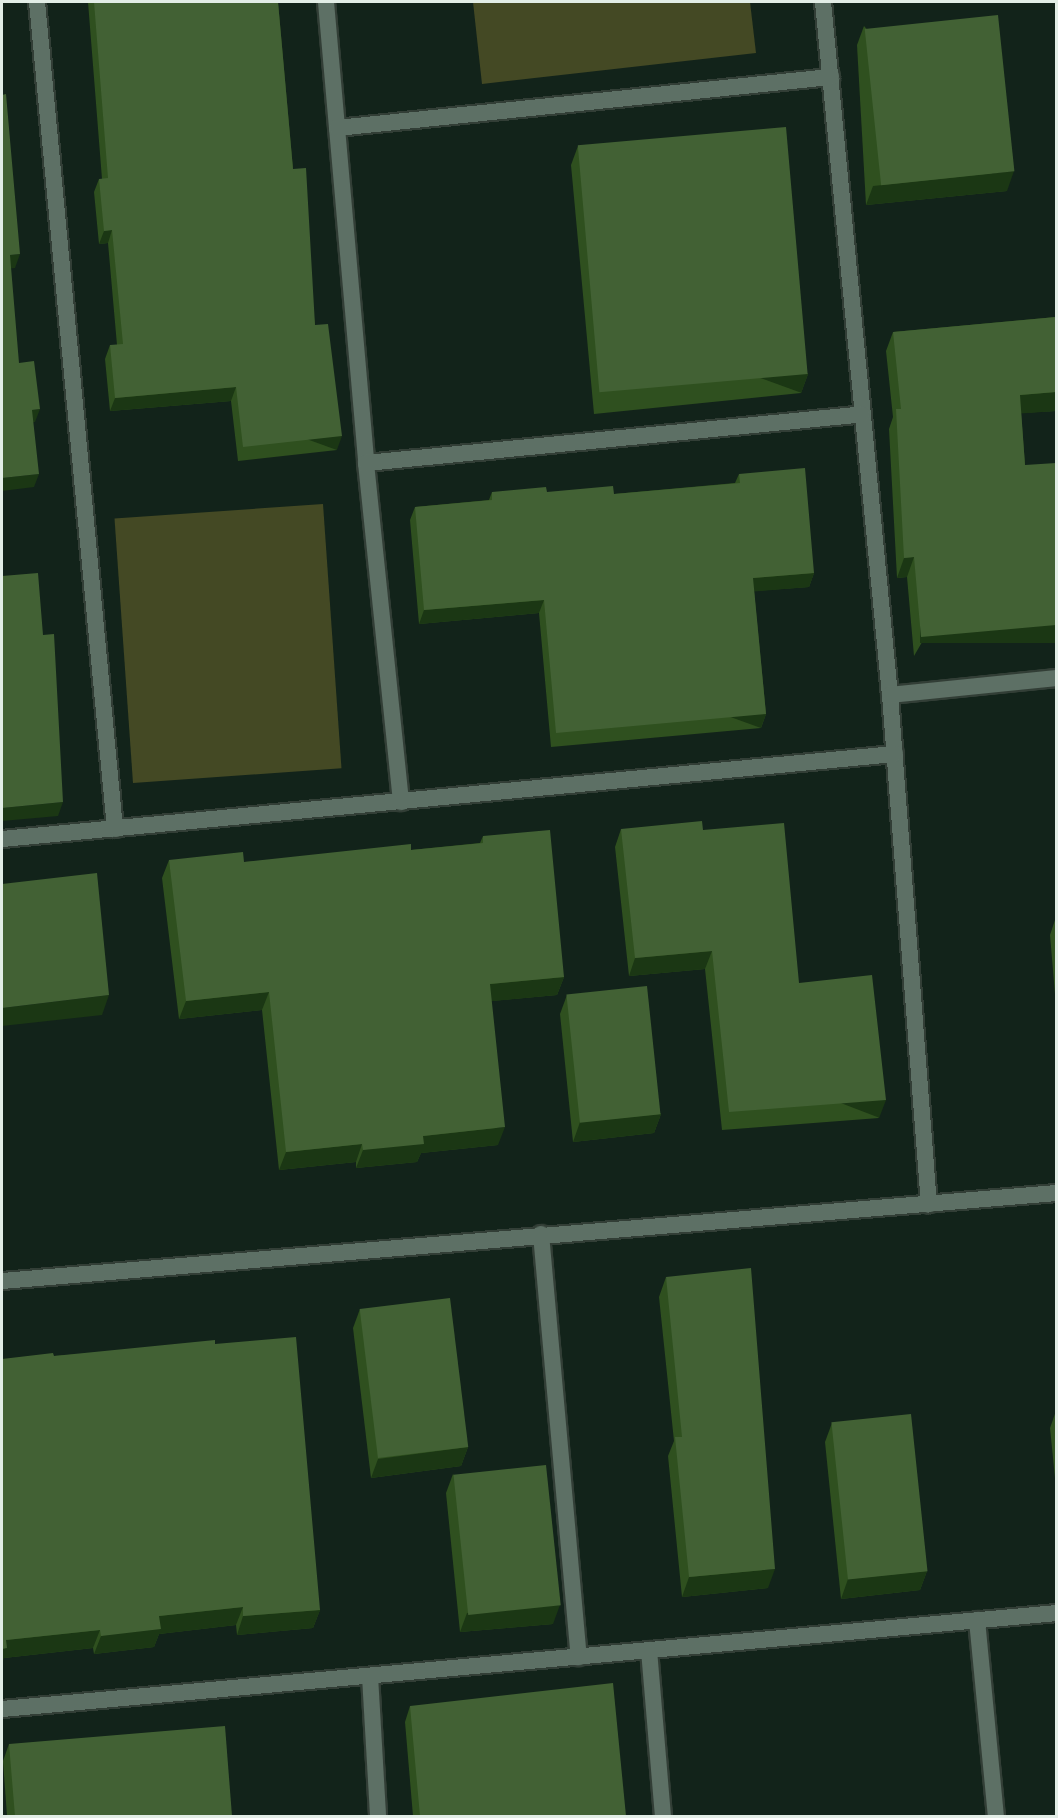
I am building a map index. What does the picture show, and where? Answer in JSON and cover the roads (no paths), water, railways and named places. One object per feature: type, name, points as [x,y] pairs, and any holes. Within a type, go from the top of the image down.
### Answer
[{"type":"street","points":[[38,2],[115,829]]},
{"type":"street","points":[[326,2],[366,462],[401,802]]},
{"type":"street","points":[[823,2],[890,695],[929,1205]]},
{"type":"street","points":[[337,128],[831,77]]},
{"type":"street","points":[[366,462],[862,414]]},
{"type":"street","points":[[890,695],[1056,678]]},
{"type":"street","points":[[2,839],[895,754]]},
{"type":"street","points":[[2,1281],[541,1234],[929,1205],[1056,1193]]},
{"type":"street","points":[[541,1234],[579,1657]]},
{"type":"street","points":[[2,1709],[1056,1613]]},
{"type":"street","points":[[977,1620],[996,1816]]},
{"type":"street","points":[[649,1650],[663,1816]]},
{"type":"street","points":[[370,1676],[378,1816]]}]
